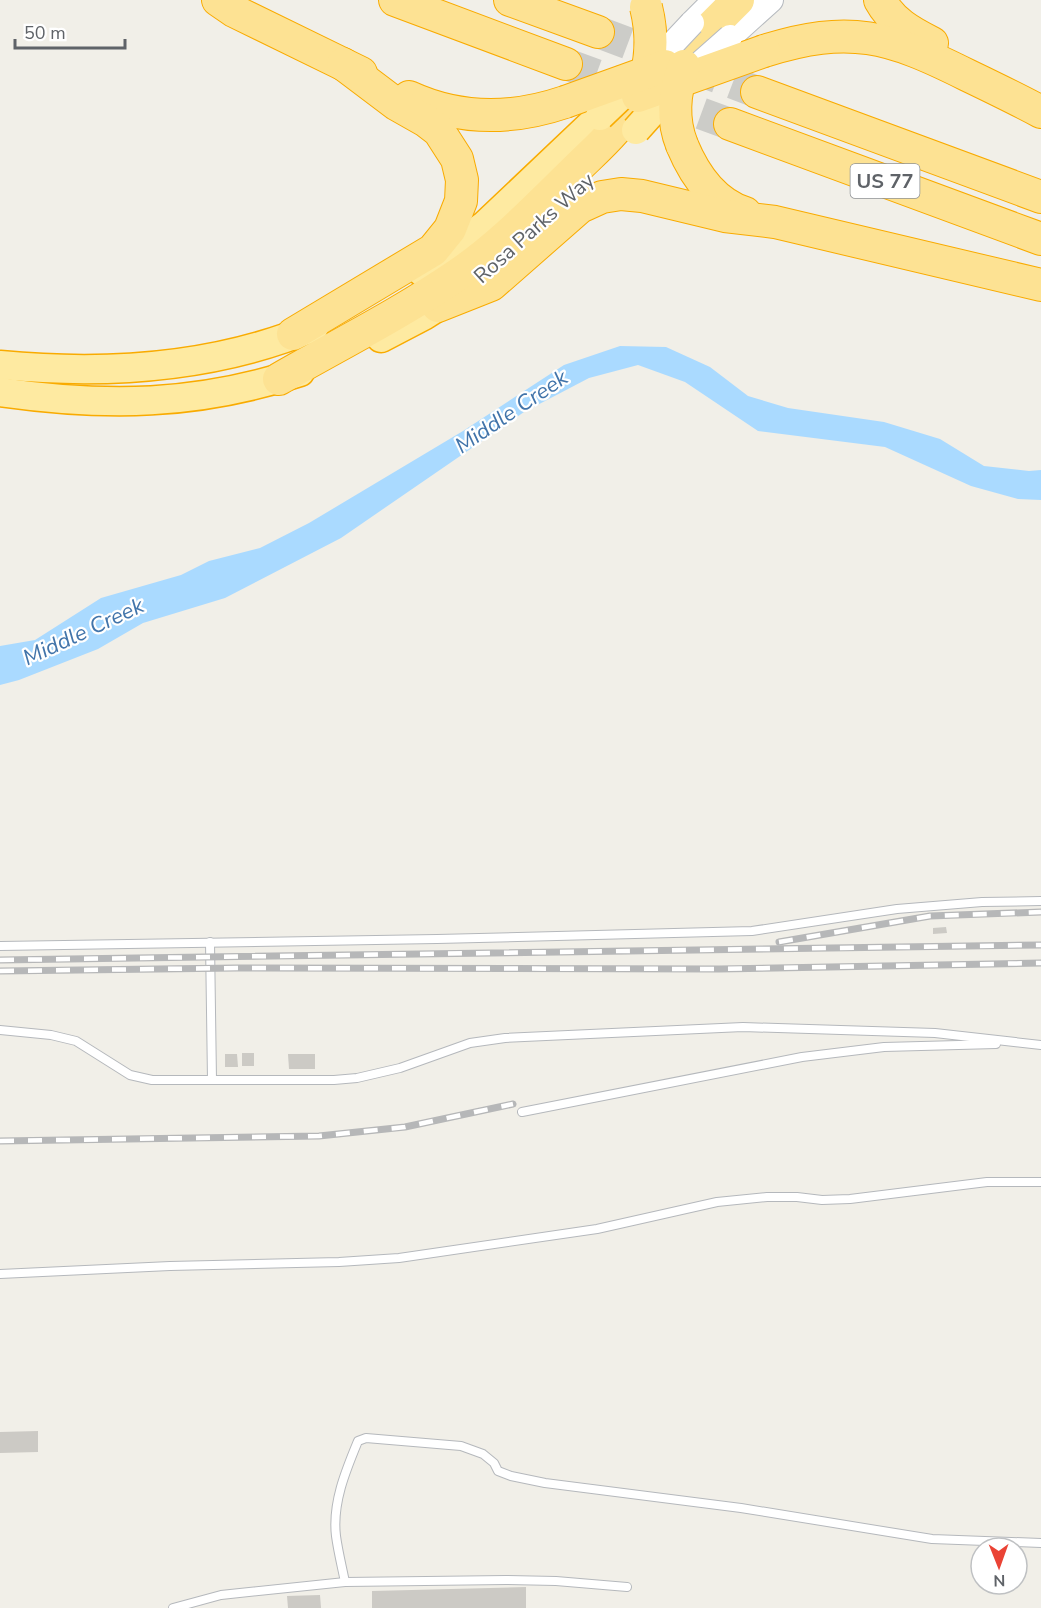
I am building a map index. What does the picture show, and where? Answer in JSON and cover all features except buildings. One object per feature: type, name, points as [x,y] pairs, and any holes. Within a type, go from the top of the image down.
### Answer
[{"type":"highway","points":[[218,0],[234,11],[419,102],[453,112],[482,115],[537,110],[643,84],[683,70],[816,38],[847,36],[878,39],[900,45],[1038,110]]},
{"type":"highway","points":[[395,0],[566,64]]},
{"type":"highway","points":[[510,0],[598,32]]},
{"type":"highway","points":[[738,0],[712,22],[698,40],[683,70],[675,114],[682,145],[692,167],[705,185],[738,211],[775,222],[1041,285]]},
{"type":"highway","points":[[879,0],[895,20],[907,30],[1007,81],[1038,110]]},
{"type":"highway","points":[[279,379],[400,311],[470,266],[537,208],[619,123],[643,84],[651,36],[644,4]]},
{"type":"highway","points":[[293,334],[399,272],[437,246],[453,224],[461,201],[462,180],[459,166],[439,131],[396,104],[343,64]]},
{"type":"highway","name":"Rosa Parks Way","points":[[0,365],[58,369],[146,366],[217,355],[293,334],[366,304],[408,281],[447,255],[619,123],[683,70]]},
{"type":"highway","name":"US 77","points":[[758,92],[1041,197]]},
{"type":"highway","name":"Rosa Parks Way","points":[[0,392],[76,401],[139,402],[203,396],[279,379],[369,345],[438,306],[477,280],[514,250],[619,123]]},
{"type":"highway","name":"US 77","points":[[730,124],[1041,239]]},
{"type":"highway","points":[[438,306],[490,285],[531,252],[574,212],[602,197],[621,194],[642,196],[725,216],[775,222]]},
{"type":"main road","points":[[643,84],[712,22],[771,0]]},
{"type":"lane","points":[[0,945],[752,931],[897,909],[982,902],[1041,901]]},
{"type":"lane","points":[[210,942],[212,1080]]},
{"type":"lane","points":[[0,1030],[51,1035],[76,1041],[130,1075],[152,1080],[357,1078],[400,1068],[470,1043],[505,1038],[743,1027],[935,1033],[1041,1046]]},
{"type":"lane","points":[[522,1112],[802,1057],[884,1047],[942,1044],[1041,1046]]},
{"type":"lane","points":[[0,1274],[399,1258],[597,1229],[717,1202],[767,1197],[850,1199],[987,1182],[1041,1182]]},
{"type":"lane","points":[[345,1582],[335,1534],[336,1510],[342,1479],[355,1447],[358,1441],[366,1438],[461,1446],[483,1454],[494,1463],[498,1471],[545,1484],[741,1508],[932,1539],[1041,1543]]},
{"type":"lane","points":[[173,1608],[221,1595],[345,1582],[506,1580],[555,1581],[627,1587]]},
{"type":"water","name":"Middle Creek","points":[[620,346],[666,347],[710,367],[748,396],[788,408],[884,422],[940,439],[984,466],[1029,471],[1041,470],[1041,500],[1018,499],[971,486],[885,447],[758,431],[685,382],[638,365],[589,378],[524,412],[341,538],[225,598],[143,623],[98,649],[19,680],[0,685],[0,646],[35,640],[101,598],[181,575],[209,561],[260,548],[309,523],[463,431],[564,365]]},
{"type":"tunnel","points":[[598,32],[757,92]]},
{"type":"tunnel","points":[[566,64],[730,124]]},
{"type":"railway","points":[[779,942],[930,916],[1041,912]]},
{"type":"railway","points":[[0,960],[1041,945]]},
{"type":"railway","points":[[0,971],[237,968],[719,969],[1041,963]]},
{"type":"railway","points":[[0,1141],[319,1136],[405,1127],[513,1104]]}]
